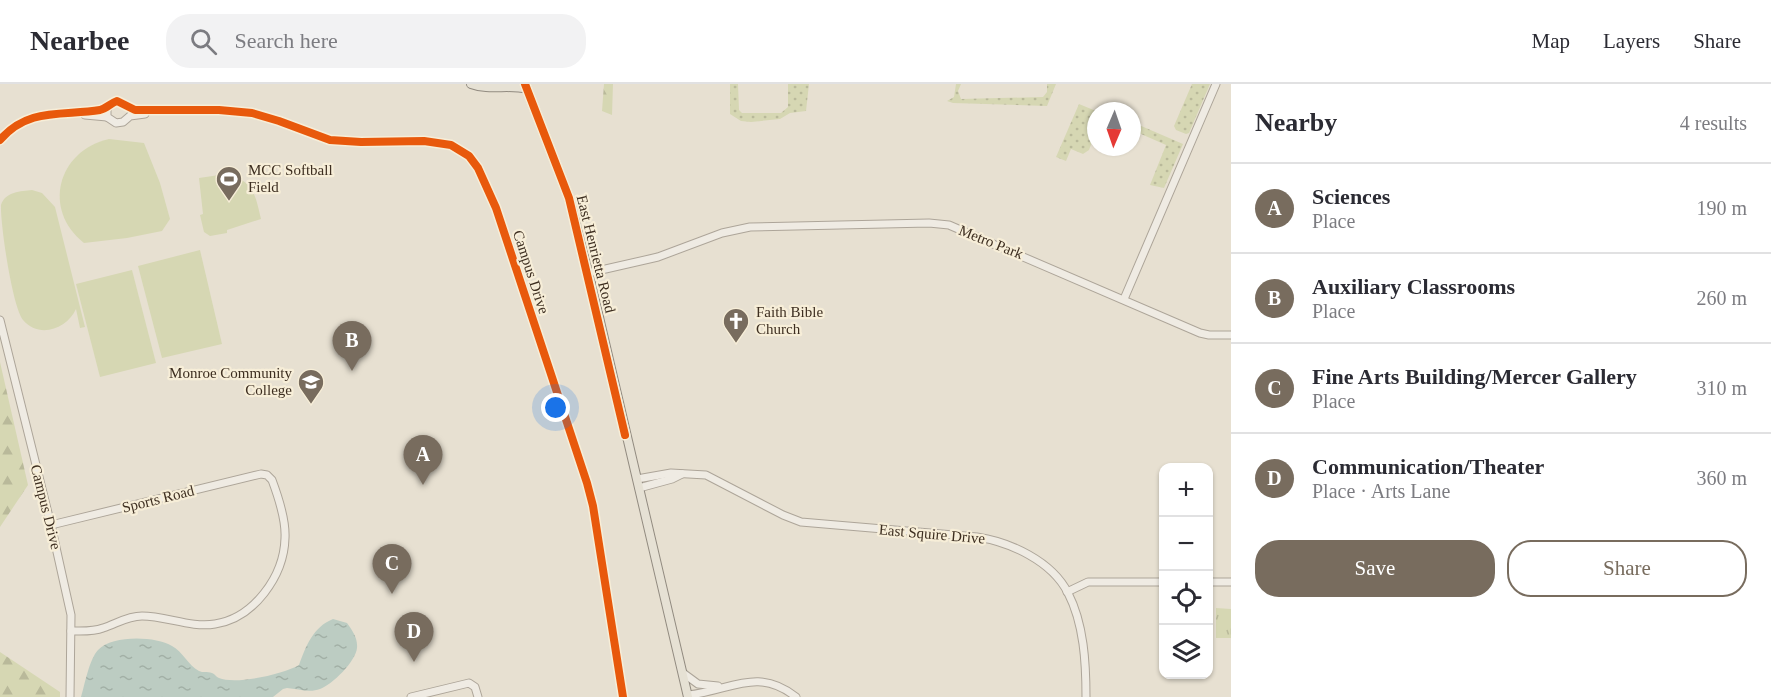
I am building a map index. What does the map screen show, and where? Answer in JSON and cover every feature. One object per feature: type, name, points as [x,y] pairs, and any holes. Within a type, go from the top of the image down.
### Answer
[{"type":"main road","points":[[471,84],[481,88],[526,86]]},
{"type":"main road","name":"East Henrietta Road","points":[[526,86],[562,177],[588,273],[688,696]]},
{"type":"street","points":[[1124,299],[1216,84]]},
{"type":"street","points":[[0,140],[25,121],[44,115],[101,110],[117,101],[126,105],[129,112],[123,122],[116,123],[108,117],[92,115],[44,115]]},
{"type":"street","name":"Campus Drive","points":[[126,105],[135,110],[219,110],[252,113],[330,140],[424,141],[451,145],[469,156],[478,168],[496,208],[592,500],[623,697]]},
{"type":"street","points":[[108,117],[109,106]]},
{"type":"street","name":"Campus Drive","points":[[127,118],[134,115],[172,111]]},
{"type":"street","name":"Metro Park","points":[[588,273],[658,257],[722,233],[750,227],[929,223],[950,225],[961,229],[1204,334],[1231,334]]},
{"type":"street","name":"Campus Drive","points":[[0,320],[71,615],[70,697]]},
{"type":"street","name":"East Squire Drive","points":[[638,483],[672,479],[682,474],[697,474],[710,477],[801,522],[977,537],[1006,543],[1037,561],[1068,592],[1081,633],[1086,697]]},
{"type":"street","name":"Sports Road","points":[[51,525],[257,475],[265,475],[272,480],[285,532],[284,548],[271,584],[252,608],[238,617],[204,625],[141,616],[115,622],[93,631],[71,631]]},
{"type":"street","points":[[1068,592],[1088,582],[1159,582]]},
{"type":"street","points":[[1213,582],[1231,582]]},
{"type":"street","points":[[683,673],[701,685],[732,686]]},
{"type":"street","points":[[688,696],[756,681],[766,681],[780,686],[796,697]]},
{"type":"street","points":[[413,697],[469,683],[475,687],[478,697]]},
{"type":"green space","points":[[604,84],[613,84],[612,115],[602,111]]},
{"type":"green space","points":[[730,84],[738,84],[739,110],[742,113],[781,113],[788,107],[788,84],[809,84],[806,111],[790,113],[780,119],[741,121],[730,114]]},
{"type":"green space","points":[[956,84],[961,84],[958,91],[961,99],[1043,97],[1047,92],[1047,84],[1056,84],[1047,106],[947,101],[954,97]]},
{"type":"green space","points":[[1192,84],[1210,84],[1189,133],[1186,134],[1176,130],[1174,126]]},
{"type":"green space","points":[[1079,104],[1087,107],[1087,151],[1083,154],[1071,149],[1066,161],[1056,157]]},
{"type":"green space","points":[[1141,126],[1183,144],[1164,188],[1150,185],[1166,145],[1141,134]]},
{"type":"green space","points":[[109,139],[144,143],[160,183],[170,219],[162,231],[84,243],[71,230],[63,215],[60,199],[61,183],[67,168],[77,156],[91,146]]},
{"type":"green space","name":"MCC Softball Field","points":[[226,174],[242,180],[252,190],[261,219],[227,230],[227,233],[210,236],[204,232],[200,215],[203,214],[199,178]]},
{"type":"green space","points":[[32,190],[42,193],[55,207],[85,327],[80,328],[76,309],[66,322],[44,330],[30,326],[19,312],[8,264],[1,205],[10,195]]},
{"type":"green space","points":[[200,250],[222,344],[162,358],[138,266]]},
{"type":"green space","points":[[132,270],[156,363],[100,377],[76,284]]},
{"type":"green space","points":[[0,362],[28,485],[0,527]]},
{"type":"green space","points":[[1216,608],[1231,609],[1231,638],[1216,638]]},
{"type":"green space","points":[[0,652],[60,692],[60,697],[0,697]]},
{"type":"water","points":[[333,619],[347,623],[356,638],[357,648],[343,672],[320,689],[308,691],[287,688],[273,697],[81,697],[95,654],[105,645],[113,642],[134,639],[155,640],[172,646],[199,671],[212,673],[218,678],[227,680],[248,679],[272,675],[299,665],[315,632]]},
{"type":"cycle path","points":[[525,84],[569,198],[625,435]]},
{"type":"cycle path","points":[[0,140],[22,122],[47,115],[100,110],[117,101],[135,110],[219,110],[252,113],[330,140],[424,141],[451,145],[469,156],[478,168],[496,208],[587,483],[593,506],[623,697]]},
{"type":"place","name":"MCC Softball Field","points":[[229,202]]},
{"type":"place","name":"Faith Bible Church","points":[[736,344]]},
{"type":"place","name":"Auxiliary Classrooms","points":[[352,371]]},
{"type":"place","name":"Monroe Community College","points":[[311,405]]},
{"type":"place","name":"Sciences","points":[[423,485]]},
{"type":"place","name":"Fine Arts Building/Mercer Gallery","points":[[392,594]]},
{"type":"place","name":"Communication/Theater","points":[[414,662]]}]
